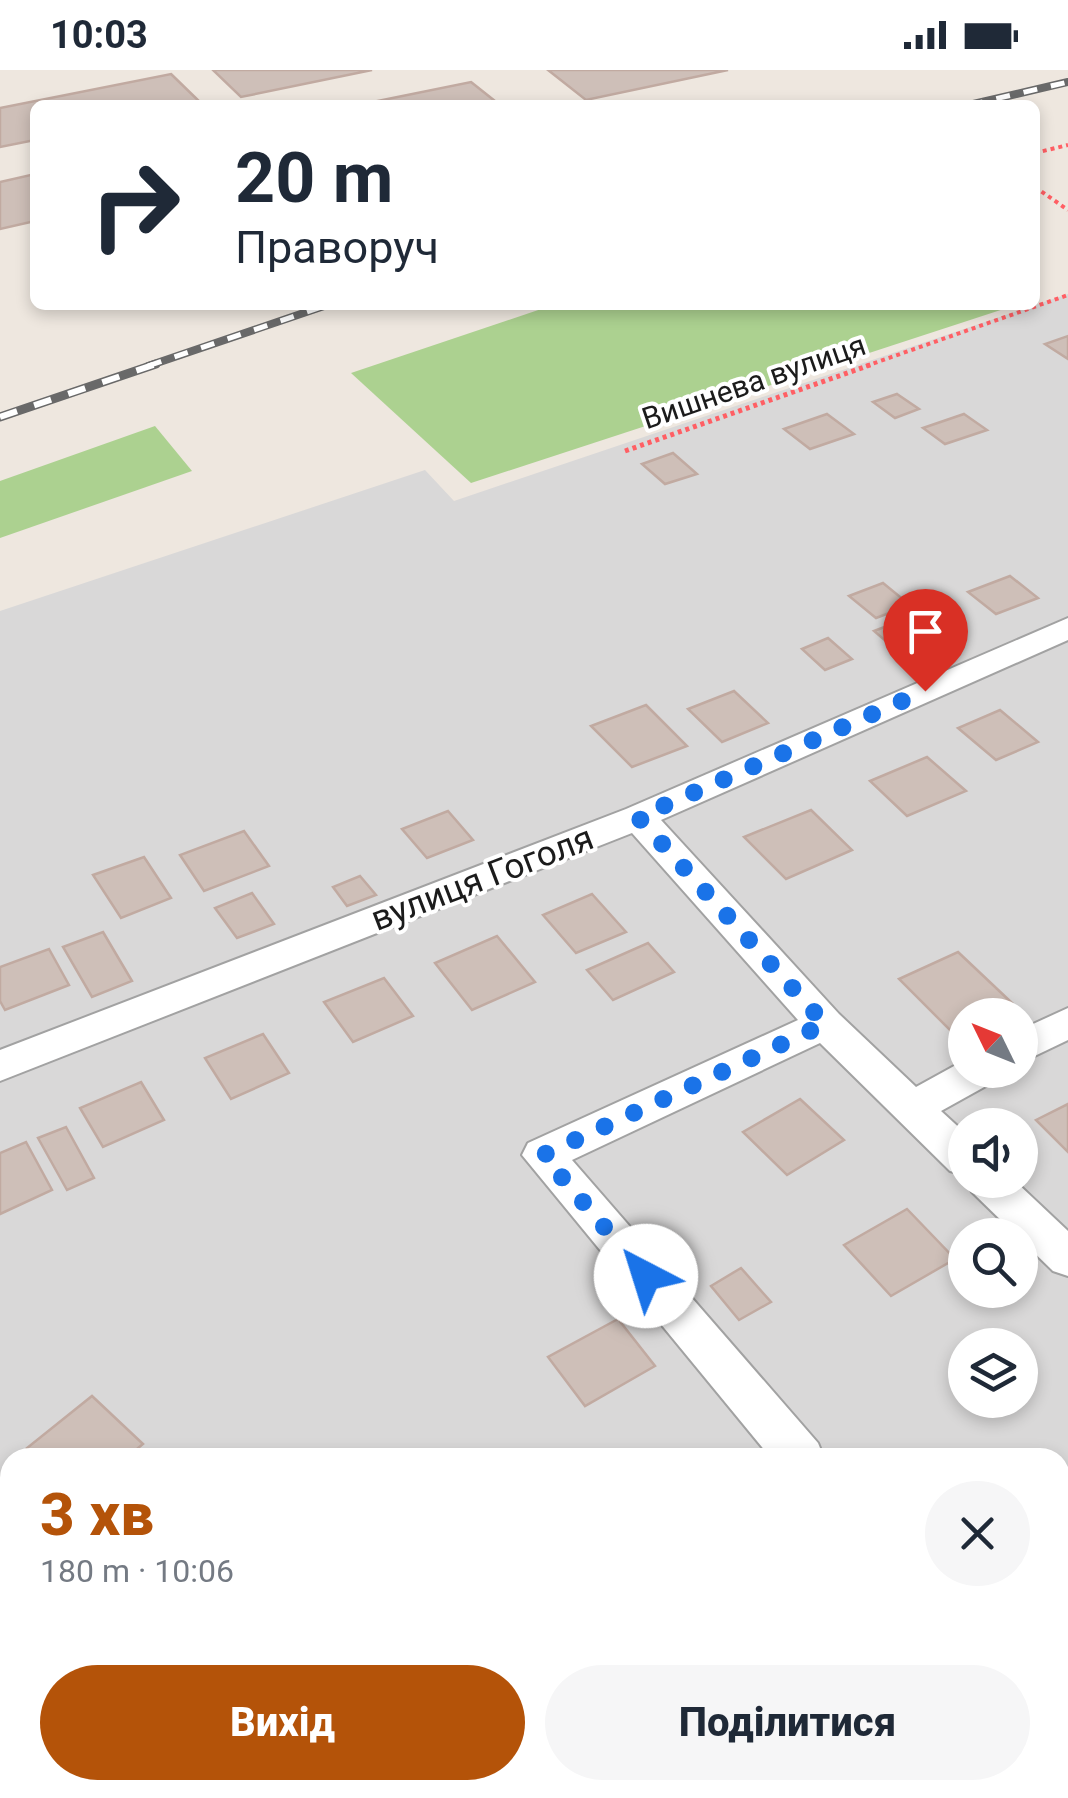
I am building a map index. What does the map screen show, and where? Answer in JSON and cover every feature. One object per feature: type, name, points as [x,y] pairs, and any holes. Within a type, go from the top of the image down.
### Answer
[{"type":"street","name":"вулиця Гоголя","points":[[0,1066],[638,817],[1068,628]]},
{"type":"street","points":[[638,817],[825,1024],[948,1143]]},
{"type":"street","points":[[1038,1038],[1068,1022]]},
{"type":"street","points":[[792,1448],[543,1155],[825,1024]]},
{"type":"street","points":[[912,1108],[948,1088]]},
{"type":"street","points":[[1006,1198],[1068,1258]]},
{"type":"path","points":[[1040,152],[1068,146]]},
{"type":"path","points":[[1040,190],[1068,210]]},
{"type":"path","name":"Вишнева вулиця","points":[[1040,305],[1068,295]]},
{"type":"path","name":"Вишнева вулиця","points":[[625,451],[1025,310]]},
{"type":"shaded area","points":[[1068,294],[1068,1448],[0,1448],[0,611],[425,470],[454,501],[1021,310],[1040,310],[1040,303]]},
{"type":"green space","points":[[538,310],[1001,310],[471,483],[351,373]]},
{"type":"green space","points":[[155,426],[192,471],[0,538],[0,481]]},
{"type":"building","points":[[213,70],[372,70],[241,97]]},
{"type":"building","points":[[548,70],[728,70],[586,100]]},
{"type":"building","points":[[171,74],[198,100],[40,100]]},
{"type":"building","points":[[471,82],[494,100],[383,100]]},
{"type":"building","points":[[30,102],[30,141],[0,147],[0,108]]},
{"type":"building","points":[[30,175],[30,222],[0,229],[0,182]]},
{"type":"building","points":[[1068,336],[1068,359],[1045,344]]},
{"type":"building","points":[[897,394],[919,409],[895,418],[873,402]]},
{"type":"building","points":[[827,414],[854,434],[810,449],[784,429]]},
{"type":"building","points":[[964,414],[987,430],[945,444],[923,428]]},
{"type":"building","points":[[673,453],[697,474],[665,484],[642,464]]},
{"type":"building","points":[[1010,576],[1038,598],[996,614],[968,592]]},
{"type":"building","points":[[883,583],[910,605],[876,618],[849,596]]},
{"type":"building","points":[[924,612],[959,640],[908,660],[874,631]]},
{"type":"building","points":[[828,638],[852,659],[825,670],[802,649]]},
{"type":"building","points":[[734,691],[768,723],[722,742],[688,709]]},
{"type":"building","points":[[646,705],[687,746],[632,767],[591,726]]},
{"type":"building","points":[[1000,710],[1038,742],[996,760],[958,728]]},
{"type":"building","points":[[927,757],[966,791],[907,816],[870,781]]},
{"type":"building","points":[[811,810],[852,850],[786,879],[744,837]]},
{"type":"building","points":[[448,811],[473,840],[427,858],[402,829]]},
{"type":"building","points":[[244,831],[269,866],[204,891],[180,855]]},
{"type":"building","points":[[144,857],[171,898],[121,918],[93,875]]},
{"type":"building","points":[[360,876],[376,895],[347,906],[333,887]]},
{"type":"building","points":[[252,893],[274,924],[237,938],[215,908]]},
{"type":"building","points":[[592,894],[626,932],[576,953],[543,915]]},
{"type":"building","points":[[103,932],[132,981],[92,997],[63,947]]},
{"type":"building","points":[[497,936],[535,982],[472,1010],[435,963]]},
{"type":"building","points":[[648,943],[674,972],[613,1000],[587,970]]},
{"type":"building","points":[[49,949],[69,985],[5,1010],[0,1001],[0,967]]},
{"type":"building","points":[[958,952],[1007,998],[948,998],[948,1028],[899,979]]},
{"type":"building","points":[[384,978],[413,1016],[353,1042],[324,1002]]},
{"type":"building","points":[[263,1034],[289,1073],[231,1099],[205,1058]]},
{"type":"building","points":[[141,1082],[164,1120],[103,1147],[80,1108]]},
{"type":"building","points":[[800,1099],[844,1140],[787,1175],[743,1132]]},
{"type":"building","points":[[1068,1104],[1068,1152],[1038,1122]]},
{"type":"building","points":[[66,1127],[94,1178],[67,1190],[38,1138]]},
{"type":"building","points":[[26,1142],[52,1190],[0,1214],[0,1153]]},
{"type":"building","points":[[907,1209],[948,1252],[948,1263],[891,1296],[844,1245]]},
{"type":"building","points":[[741,1268],[771,1302],[739,1320],[711,1286]]},
{"type":"building","points":[[618,1319],[655,1366],[585,1406],[548,1357]]},
{"type":"building","points":[[92,1396],[143,1444],[138,1448],[27,1448]]},
{"type":"railway","points":[[991,100],[1068,82]]},
{"type":"railway","points":[[148,366],[312,310]]},
{"type":"railway","points":[[0,417],[156,364]]},
{"type":"route","points":[[646,1276],[543,1155],[825,1024],[638,817],[925,691]]}]
